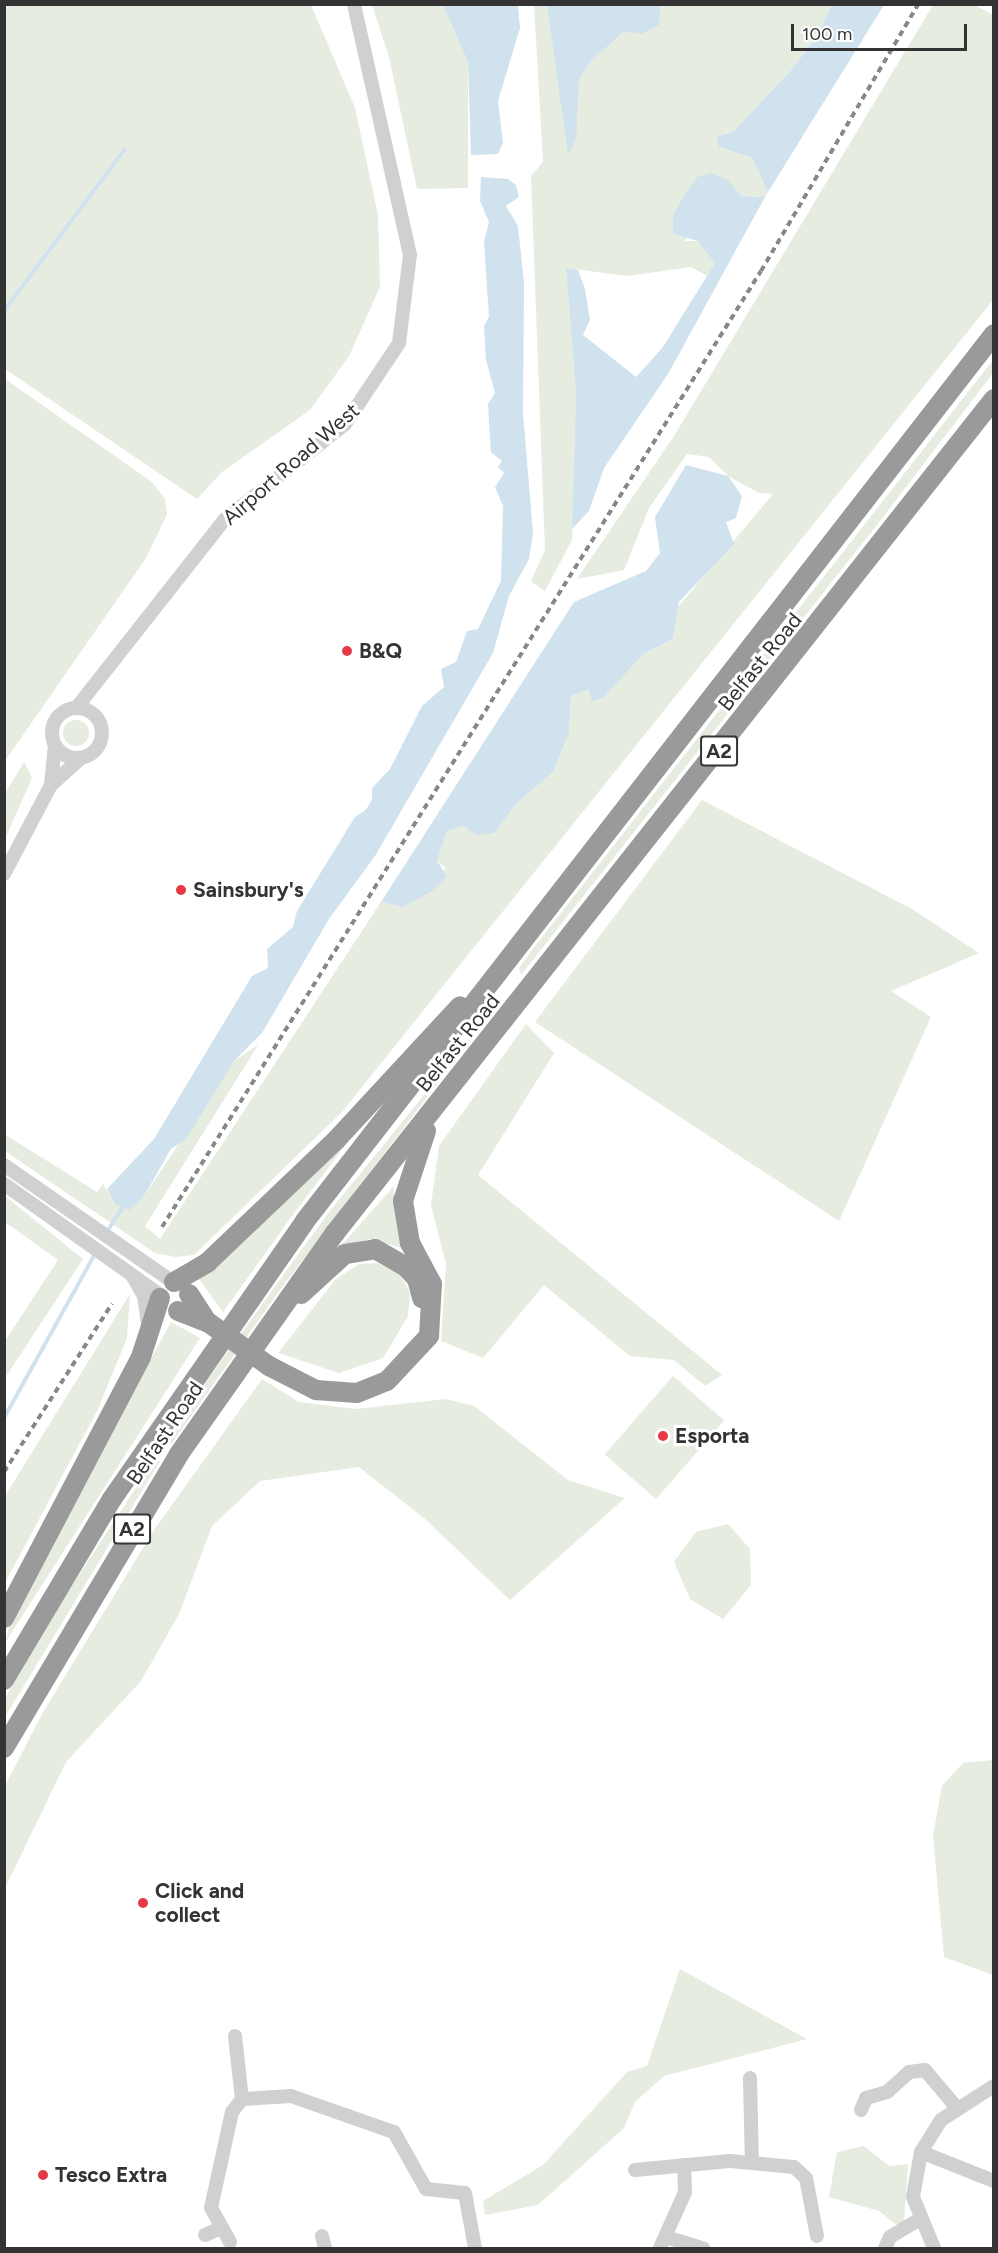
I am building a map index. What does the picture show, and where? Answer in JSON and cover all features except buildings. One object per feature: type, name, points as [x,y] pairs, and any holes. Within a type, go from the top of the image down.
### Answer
[{"type":"highway","name":"Belfast Road","points":[[4,1680],[189,1383],[305,1221],[993,334]]},
{"type":"highway","name":"Belfast Road","points":[[4,1748],[105,1572],[272,1319],[993,399]]},
{"type":"highway","points":[[4,1618],[141,1357],[171,1290],[208,1262],[337,1139],[450,1014],[497,976]]},
{"type":"highway","points":[[171,1290],[207,1322],[269,1366],[316,1390],[357,1393],[387,1382],[416,1354],[429,1335],[432,1284],[410,1243],[402,1201],[415,1156],[441,1101]]},
{"type":"highway","points":[[272,1319],[335,1260],[375,1249],[399,1260],[417,1279],[422,1296],[416,1354]]},
{"type":"highway","points":[[178,1311],[207,1322]]},
{"type":"street","name":"Airport Road West","points":[[77,707],[99,686],[116,655],[224,520],[345,424],[399,343],[410,255],[354,4]]},
{"type":"street","name":"Airport Road West","points":[[98,719],[99,686]]},
{"type":"street","points":[[4,873],[51,785],[99,745],[98,719],[77,707],[55,720],[51,785]]},
{"type":"street","points":[[55,745],[66,756],[81,758]]},
{"type":"street","points":[[4,1165],[114,1241],[171,1290],[178,1311],[168,1310],[171,1290]]},
{"type":"street","points":[[4,1184],[130,1272],[171,1290]]},
{"type":"street","points":[[130,1272],[148,1311],[141,1357]]},
{"type":"street","points":[[230,2242],[212,2208],[224,2139],[242,2099],[235,2036]]},
{"type":"street","points":[[861,2110],[866,2098],[887,2092],[909,2072],[925,2070],[957,2108]]},
{"type":"street","points":[[750,2078],[752,2163]]},
{"type":"street","points":[[934,2248],[918,2220],[913,2197],[921,2152],[957,2108],[993,2086]]},
{"type":"street","points":[[242,2099],[291,2096],[394,2132],[426,2189],[465,2193],[475,2248]]},
{"type":"street","points":[[921,2152],[993,2181]]},
{"type":"street","points":[[635,2170],[684,2165],[752,2163],[794,2167],[806,2178],[817,2236]]},
{"type":"street","points":[[684,2165],[684,2192],[663,2243],[703,2248]]},
{"type":"street","points":[[885,2248],[890,2237],[918,2220]]},
{"type":"street","points":[[205,2235],[221,2228]]},
{"type":"shaded area","points":[[4,5],[311,5],[355,108],[378,215],[380,287],[349,356],[310,410],[222,472],[197,499],[5,369]]},
{"type":"shaded area","points":[[372,5],[443,5],[468,62],[468,188],[417,189],[389,57]]},
{"type":"shaded area","points":[[534,5],[832,5],[817,36],[791,70],[735,130],[725,133],[719,147],[752,158],[768,192],[765,197],[742,196],[728,180],[685,241],[698,241],[709,249],[715,263],[707,276],[691,267],[627,276],[566,268],[576,394],[572,540],[545,591],[531,581],[545,550],[531,176],[543,162]]},
{"type":"shaded area","points":[[933,5],[974,5],[993,15],[993,300],[342,1112],[194,1255],[176,1257],[155,1253],[5,1151],[4,1134],[97,1192],[103,1184],[115,1204],[144,1196],[234,1061],[258,1045],[145,1226],[160,1239],[381,902],[403,907],[431,892],[446,868],[437,861],[447,831],[464,826],[494,833],[518,802],[553,772],[569,733],[571,696],[590,690],[592,700],[643,654],[673,639],[678,607],[773,494],[759,493],[728,476],[709,457],[687,454],[649,508],[624,570],[577,579],[674,436]]},
{"type":"shaded area","points":[[993,360],[993,373],[884,516],[521,975],[519,968],[532,950]]},
{"type":"shaded area","points":[[5,379],[152,482],[165,499],[167,514],[146,558],[5,761]]},
{"type":"shaded area","points":[[76,720],[85,724],[89,733],[85,742],[76,746],[67,742],[63,733],[67,724]]},
{"type":"shaded area","points":[[24,762],[32,778],[5,839],[5,793]]},
{"type":"shaded area","points":[[702,800],[912,909],[979,953],[891,991],[931,1017],[839,1221],[535,1022]]},
{"type":"shaded area","points":[[502,999],[280,1290],[172,1443],[168,1444],[197,1394],[329,1212]]},
{"type":"shaded area","points":[[526,1024],[554,1053],[478,1175],[722,1375],[705,1386],[674,1360],[630,1356],[544,1285],[483,1358],[441,1341],[446,1264],[431,1205],[439,1146]]},
{"type":"shaded area","points":[[365,1119],[295,1212],[223,1312],[199,1279]]},
{"type":"shaded area","points":[[394,1186],[394,1209],[419,1267],[402,1248],[370,1239],[339,1248]]},
{"type":"shaded area","points":[[5,1196],[83,1259],[5,1378],[5,1341],[58,1260],[5,1222]]},
{"type":"shaded area","points":[[377,1263],[399,1273],[410,1293],[408,1316],[383,1358],[339,1373],[278,1353],[336,1279],[359,1264]]},
{"type":"shaded area","points":[[130,1294],[127,1338],[98,1409],[5,1583],[5,1496]]},
{"type":"shaded area","points":[[171,1322],[200,1338],[5,1643],[12,1616]]},
{"type":"shaded area","name":"Esporta","points":[[673,1376],[724,1421],[656,1499],[605,1454]]},
{"type":"shaded area","points":[[262,1379],[299,1402],[356,1409],[446,1399],[474,1406],[568,1480],[625,1498],[510,1600],[425,1519],[359,1467],[260,1481],[212,1526],[179,1614],[141,1681],[66,1762],[5,1888],[5,1786],[42,1714],[154,1530]]},
{"type":"shaded area","points":[[156,1457],[160,1461],[5,1717],[5,1699],[36,1641]]},
{"type":"shaded area","points":[[728,1524],[750,1549],[751,1585],[723,1619],[690,1599],[674,1562],[696,1532]]},
{"type":"shaded area","points":[[994,1760],[993,1975],[944,1957],[933,1836],[942,1786],[963,1763]]},
{"type":"shaded area","points":[[680,1969],[807,2039],[664,2076],[635,2102],[624,2128],[538,2205],[485,2215],[483,2201],[543,2165],[627,2072],[647,2066]]},
{"type":"shaded area","points":[[864,2146],[889,2166],[908,2164],[904,2222],[897,2225],[879,2211],[829,2197],[837,2152]]},
{"type":"water","points":[[443,5],[518,5],[520,28],[498,101],[503,143],[498,154],[471,155],[468,62]]},
{"type":"water","points":[[547,5],[660,5],[659,25],[642,34],[624,31],[589,63],[579,79],[576,140],[568,154]]},
{"type":"water","points":[[832,5],[884,5],[768,192],[752,158],[719,147],[717,137],[735,130],[791,70],[817,36]]},
{"type":"water","points":[[711,173],[728,180],[742,196],[765,197],[668,374],[604,468],[589,511],[572,529],[576,394],[566,268],[578,270],[585,289],[590,320],[583,335],[636,377],[663,347],[715,263],[698,241],[673,234],[673,215],[684,196],[697,177]]},
{"type":"water","points":[[481,177],[508,179],[516,185],[519,197],[506,206],[518,226],[524,283],[523,413],[533,533],[529,559],[509,596],[493,653],[375,856],[329,919],[262,1033],[234,1061],[186,1139],[171,1149],[144,1196],[129,1210],[115,1204],[107,1189],[154,1139],[252,976],[268,968],[267,949],[293,927],[297,911],[355,817],[372,806],[372,788],[390,769],[422,706],[444,687],[441,669],[456,662],[467,631],[478,629],[501,581],[503,506],[495,487],[504,473],[498,467],[502,461],[491,452],[488,404],[495,393],[486,360],[484,326],[489,317],[484,241],[489,222],[480,201]]},
{"type":"water","points":[[686,465],[728,476],[742,496],[736,518],[726,522],[734,544],[679,602],[673,639],[643,654],[604,697],[592,701],[589,690],[571,696],[569,733],[553,772],[518,802],[494,833],[476,835],[464,826],[447,831],[437,861],[447,876],[431,892],[403,907],[381,902],[574,602],[646,571],[660,553],[655,517]]},
{"type":"waterway","points":[[4,311],[124,150]]},
{"type":"waterway","points":[[363,818],[375,799]]},
{"type":"waterway","points":[[107,1232],[124,1205]]},
{"type":"waterway","points":[[4,1418],[95,1254]]},
{"type":"railway","points":[[162,1227],[761,271],[918,4]]},
{"type":"railway","points":[[4,1472],[112,1304]]},
{"type":"place","name":"B&Q","points":[[347,651]]},
{"type":"place","name":"Sainsbury's","points":[[181,890]]},
{"type":"place","name":"Esporta","points":[[663,1436]]},
{"type":"place","name":"Click and collect","points":[[143,1903]]},
{"type":"place","name":"Tesco Extra","points":[[43,2175]]}]
